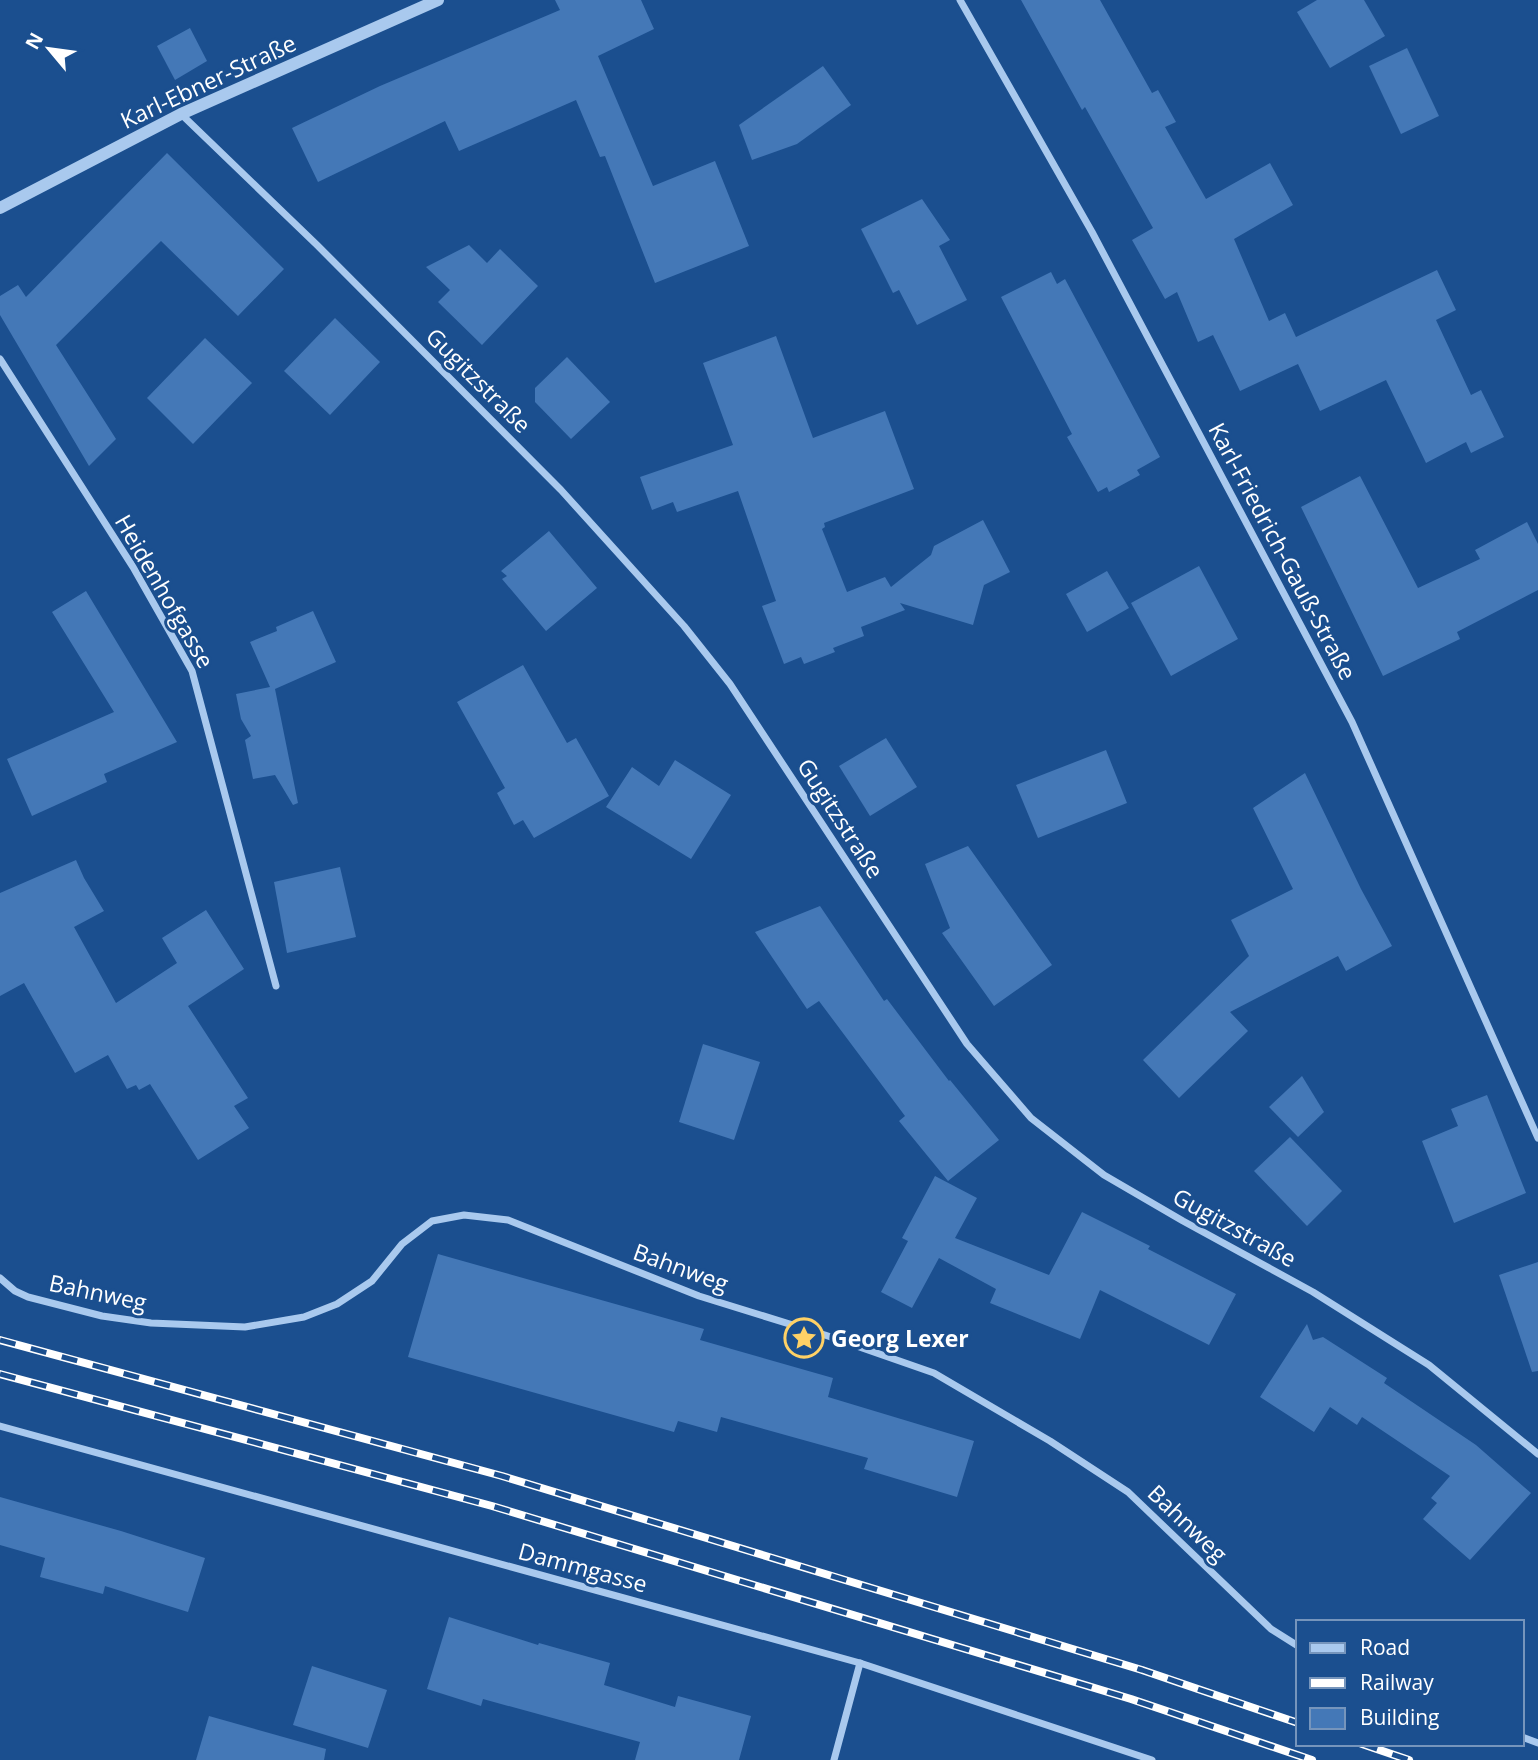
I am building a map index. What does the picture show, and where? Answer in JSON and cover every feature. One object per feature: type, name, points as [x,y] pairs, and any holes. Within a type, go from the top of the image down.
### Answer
[{"type":"street","name":"Karl-Ebner-Straße","points":[[0,208],[181,114],[438,0]]},
{"type":"street","name":"Karl-Friedrich-Gauß-Straße","points":[[960,0],[1092,232],[1352,722],[1538,1138]]},
{"type":"street","name":"Gugitzstraße","points":[[181,114],[317,245],[561,490],[684,626],[730,684],[967,1044],[1031,1118],[1104,1175],[1183,1222],[1313,1292],[1429,1365],[1538,1454]]},
{"type":"street","name":"Heidenhofgasse","points":[[0,359],[133,566],[192,671],[276,986]]},
{"type":"street","name":"Bahnweg","points":[[0,1278],[15,1292],[28,1297],[102,1316],[150,1323],[245,1327],[303,1317],[337,1304],[372,1281],[402,1244],[432,1221],[464,1215],[508,1220],[699,1296],[825,1335],[934,1373],[1050,1441],[1128,1492],[1271,1629],[1296,1645]]},
{"type":"street","name":"Dammgasse","points":[[0,1426],[860,1663],[1152,1760]]},
{"type":"street","points":[[834,1760],[860,1663]]},
{"type":"building","points":[[555,0],[641,0],[654,29],[598,56],[653,186],[715,161],[749,246],[655,283],[605,156],[600,157],[576,100],[459,151],[445,121],[318,182],[292,128],[380,86],[560,10]]},
{"type":"building","points":[[1021,0],[1100,0],[1152,93],[1158,90],[1176,122],[1165,127],[1206,199],[1270,163],[1293,205],[1234,239],[1269,321],[1285,313],[1296,337],[1437,270],[1456,310],[1436,320],[1471,395],[1481,390],[1504,437],[1471,453],[1466,442],[1426,463],[1386,380],[1320,411],[1298,364],[1240,391],[1213,335],[1198,342],[1177,292],[1165,299],[1132,240],[1153,228],[1085,107],[1082,110]]},
{"type":"building","points":[[1317,0],[1364,0],[1385,36],[1330,68],[1297,12]]},
{"type":"building","points":[[190,28],[207,61],[175,80],[157,46]]},
{"type":"building","points":[[1407,48],[1439,116],[1401,134],[1369,66]]},
{"type":"building","points":[[823,66],[851,105],[797,144],[752,160],[739,125]]},
{"type":"building","points":[[167,153],[284,269],[238,316],[161,241],[56,345],[116,439],[89,466],[0,315],[0,296],[18,285],[26,297]]},
{"type":"building","points":[[922,199],[950,240],[939,246],[967,300],[917,325],[899,290],[893,293],[861,229]]},
{"type":"building","points":[[469,245],[487,263],[500,249],[538,286],[482,345],[438,302],[450,290],[426,267]]},
{"type":"building","points":[[1051,272],[1057,284],[1065,279],[1160,457],[1137,470],[1140,475],[1109,492],[1107,487],[1098,492],[1067,437],[1072,434],[1001,297]]},
{"type":"building","points":[[335,318],[380,362],[330,415],[284,371]]},
{"type":"building","points":[[776,336],[813,438],[885,411],[914,489],[824,523],[825,527],[822,529],[847,592],[885,577],[891,587],[931,555],[934,546],[983,520],[1010,572],[984,585],[973,625],[900,603],[905,610],[861,627],[864,636],[833,648],[835,652],[804,664],[801,657],[784,664],[762,606],[776,601],[738,491],[677,512],[673,502],[652,510],[640,477],[733,445],[703,363]]},
{"type":"building","points":[[205,338],[252,383],[193,444],[147,398]]},
{"type":"building","points":[[567,357],[610,402],[571,439],[535,402],[535,388]]},
{"type":"building","points":[[1360,476],[1418,588],[1480,559],[1475,550],[1527,522],[1538,544],[1538,590],[1457,632],[1460,639],[1383,676],[1301,507]]},
{"type":"building","points":[[549,531],[597,588],[546,631],[502,579],[507,576],[501,571]]},
{"type":"building","points":[[1199,566],[1238,639],[1171,676],[1131,603]]},
{"type":"building","points":[[1107,571],[1129,608],[1087,632],[1066,594]]},
{"type":"building","points":[[86,591],[177,742],[104,774],[107,782],[32,816],[7,759],[114,712],[52,612]]},
{"type":"building","points":[[313,611],[336,662],[275,689],[298,803],[293,805],[275,775],[253,779],[245,740],[251,736],[241,719],[236,694],[270,687],[250,642]]},
{"type":"building","points":[[523,665],[567,743],[576,738],[609,796],[534,838],[523,820],[514,825],[497,793],[505,788],[457,702]]},
{"type":"building","points":[[886,738],[917,787],[870,816],[839,766]]},
{"type":"building","points":[[1106,750],[1127,803],[1038,838],[1016,785]]},
{"type":"building","points":[[675,760],[731,795],[691,859],[606,807],[632,767],[659,786]]},
{"type":"building","points":[[1305,773],[1392,946],[1346,971],[1338,956],[1230,1012],[1248,1031],[1179,1098],[1143,1060],[1249,956],[1231,920],[1293,889],[1253,808]]},
{"type":"building","points":[[968,846],[1052,965],[994,1006],[942,933],[950,928],[925,864]]},
{"type":"building","points":[[76,860],[104,911],[74,927],[116,1003],[177,963],[162,938],[206,910],[244,969],[188,1006],[248,1098],[234,1106],[249,1128],[198,1160],[150,1084],[139,1090],[136,1085],[127,1089],[108,1055],[75,1073],[24,983],[0,996],[0,893]]},
{"type":"building","points":[[340,867],[356,937],[287,953],[274,882]]},
{"type":"building","points":[[820,906],[884,1001],[887,999],[949,1081],[999,1140],[948,1181],[899,1121],[905,1116],[819,1001],[807,1009],[755,932]]},
{"type":"building","points":[[703,1044],[760,1062],[734,1140],[679,1122]]},
{"type":"building","points":[[1302,1076],[1324,1112],[1298,1137],[1269,1107]]},
{"type":"building","points":[[1487,1095],[1526,1193],[1454,1223],[1422,1141],[1458,1126],[1451,1109]]},
{"type":"building","points":[[1290,1137],[1342,1191],[1307,1226],[1254,1171]]},
{"type":"building","points":[[935,1176],[977,1198],[955,1238],[1049,1275],[1082,1212],[1236,1294],[1209,1345],[1100,1290],[1080,1339],[990,1303],[996,1289],[939,1258],[912,1308],[881,1292],[908,1241],[902,1238]]},
{"type":"building","points":[[438,1254],[704,1329],[700,1340],[833,1378],[828,1397],[974,1441],[957,1497],[864,1469],[868,1458],[721,1417],[717,1432],[678,1421],[674,1432],[408,1357]]},
{"type":"building","points":[[1538,1262],[1538,1371],[1532,1372],[1499,1275]]},
{"type":"building","points":[[1307,1324],[1313,1340],[1323,1337],[1387,1378],[1384,1383],[1476,1445],[1531,1493],[1470,1560],[1423,1519],[1437,1503],[1431,1498],[1450,1476],[1362,1417],[1357,1425],[1330,1407],[1314,1432],[1260,1397]]},
{"type":"building","points":[[0,1497],[205,1558],[188,1612],[105,1586],[103,1594],[40,1577],[45,1558],[0,1545]]},
{"type":"building","points":[[449,1617],[538,1645],[539,1643],[610,1663],[604,1685],[675,1707],[678,1696],[751,1716],[739,1760],[635,1760],[640,1742],[483,1699],[481,1706],[427,1689]]},
{"type":"building","points":[[312,1666],[387,1690],[368,1748],[293,1725]]},
{"type":"building","points":[[209,1716],[326,1749],[324,1760],[196,1760]]},
{"type":"railway","points":[[0,1340],[502,1476],[1142,1670],[1296,1722]]},
{"type":"railway","points":[[0,1374],[492,1506],[1131,1699],[1312,1760]]},
{"type":"railway","points":[[1368,1746],[1409,1760]]},
{"type":"place","name":"Georg Lexer","points":[[804,1338]]}]
